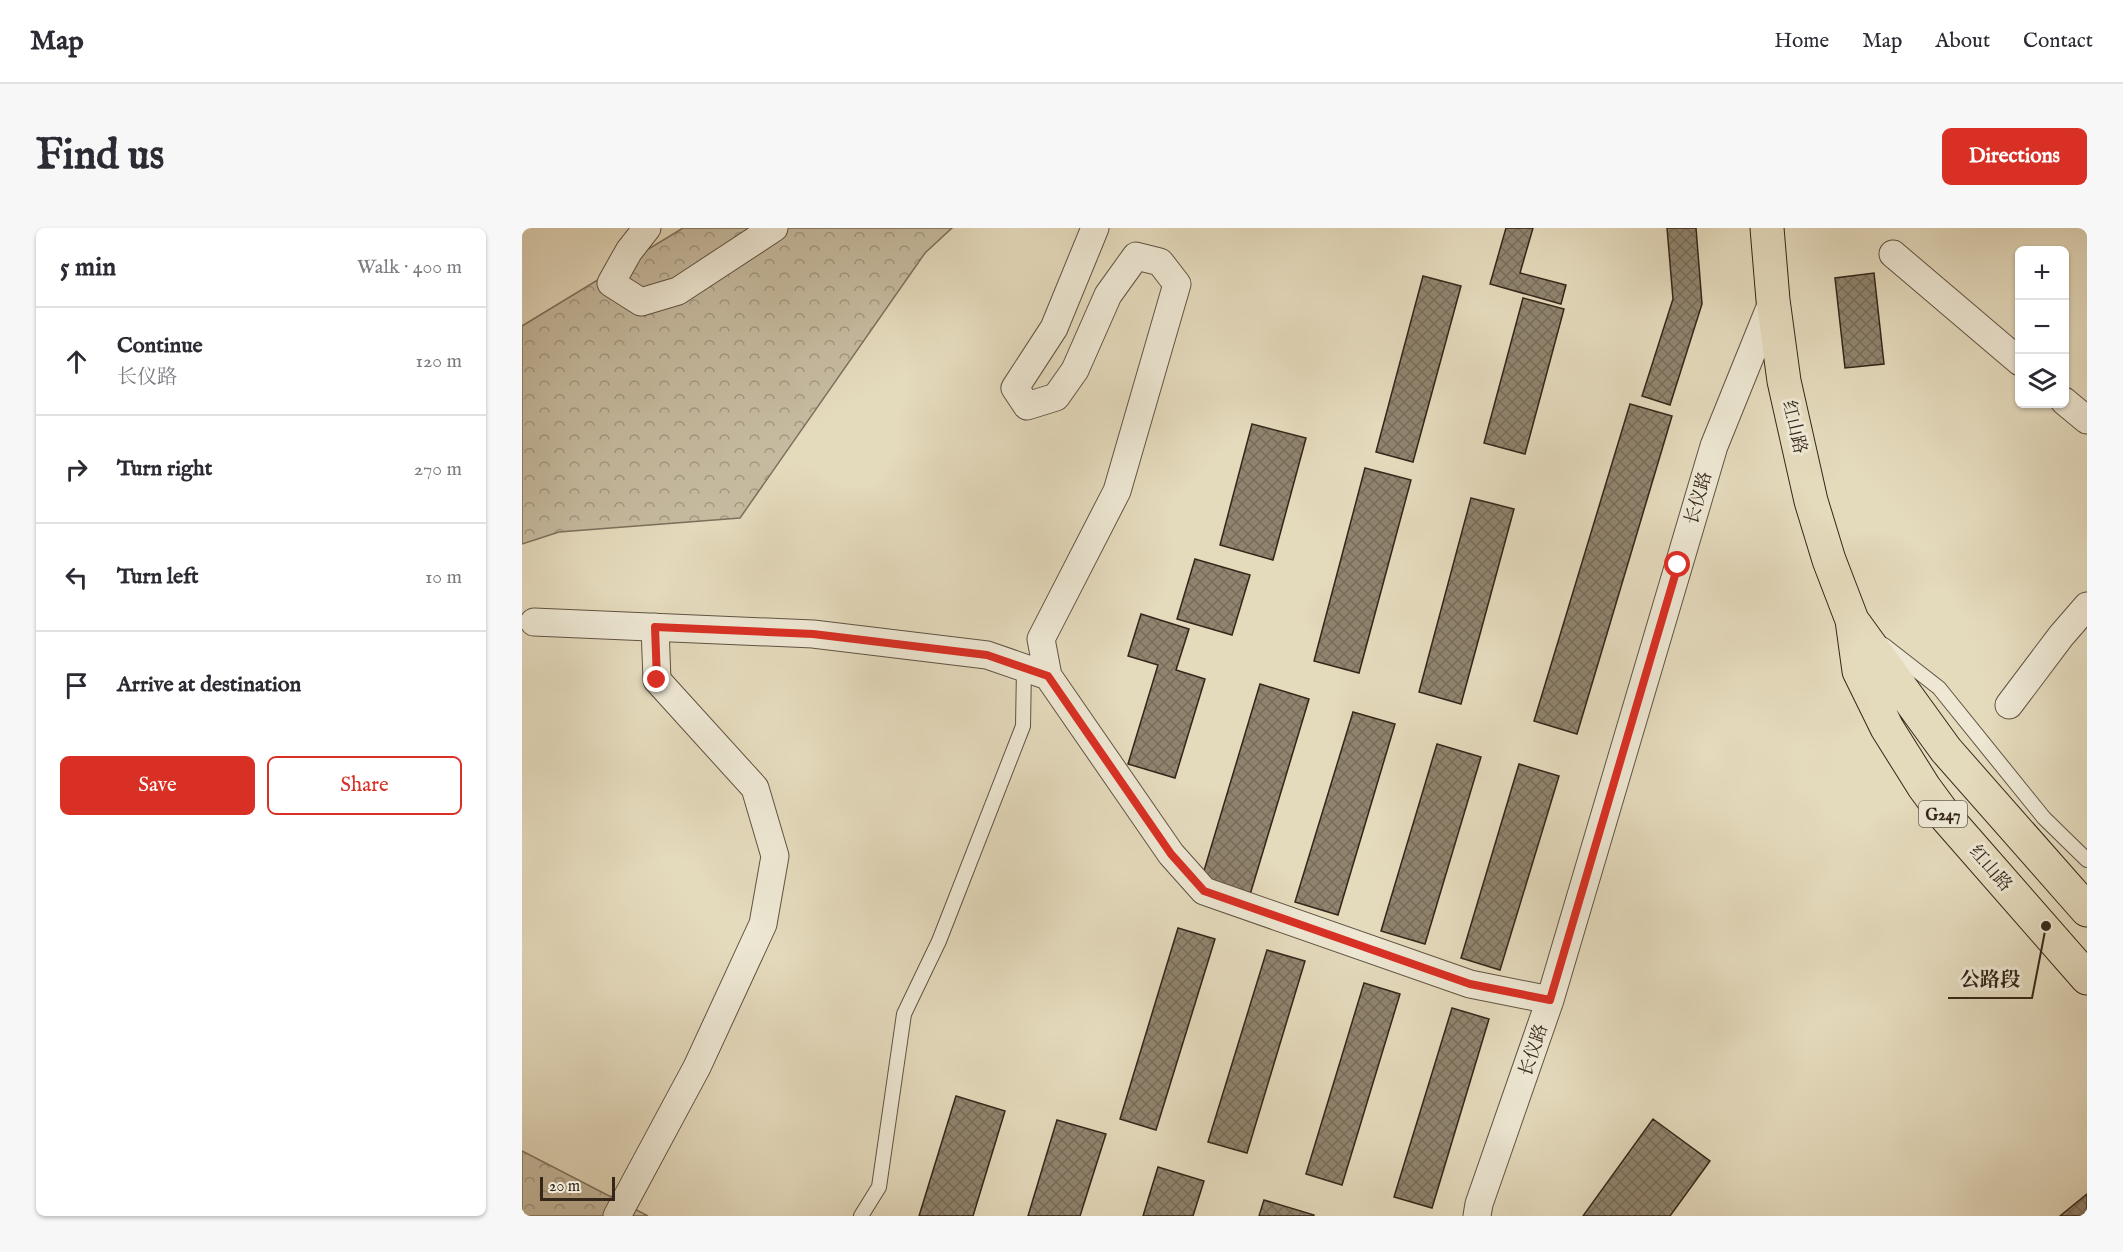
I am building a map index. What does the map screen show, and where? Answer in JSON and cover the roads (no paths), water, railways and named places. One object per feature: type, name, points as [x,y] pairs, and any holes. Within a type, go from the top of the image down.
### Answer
[{"type":"highway","name":"红山路","points":[[1751,228],[1773,300]]},
{"type":"highway","name":"红山路","points":[[1767,228],[1773,300],[1784,381],[1811,501],[1829,560],[1852,620],[1859,671],[1887,728],[1946,817],[2087,978]]},
{"type":"highway","name":"红山路","points":[[1852,620],[1946,750],[2087,910]]},
{"type":"street","points":[[647,228],[629,251],[611,283],[641,302],[678,291],[774,228]]},
{"type":"street","points":[[1036,672],[1041,639],[1117,491],[1177,284],[1160,262],[1136,256],[1108,295],[1075,370],[1056,397],[1027,406],[1016,388],[1054,328],[1095,228]]},
{"type":"street","points":[[1893,254],[2015,359]]},
{"type":"street","name":"长仪路","points":[[1477,1216],[1479,1204],[1550,1000],[1714,446],[1773,300]]},
{"type":"street","points":[[2069,405],[2087,420]]},
{"type":"street","points":[[2009,705],[2061,636],[2087,606]]},
{"type":"street","points":[[534,622],[813,634],[987,655],[1036,672],[1171,854],[1204,891],[1470,984],[1550,1000]]},
{"type":"street","points":[[617,1216],[697,1067],[764,924],[775,856],[755,788],[657,680],[655,627]]},
{"type":"lane","points":[[1852,620],[1940,688],[2044,818],[2087,860]]},
{"type":"lane","points":[[861,1216],[879,1186],[904,1014],[939,941],[1023,726],[1036,672]]},
{"type":"place","name":"公路段","points":[[2046,926]]}]
